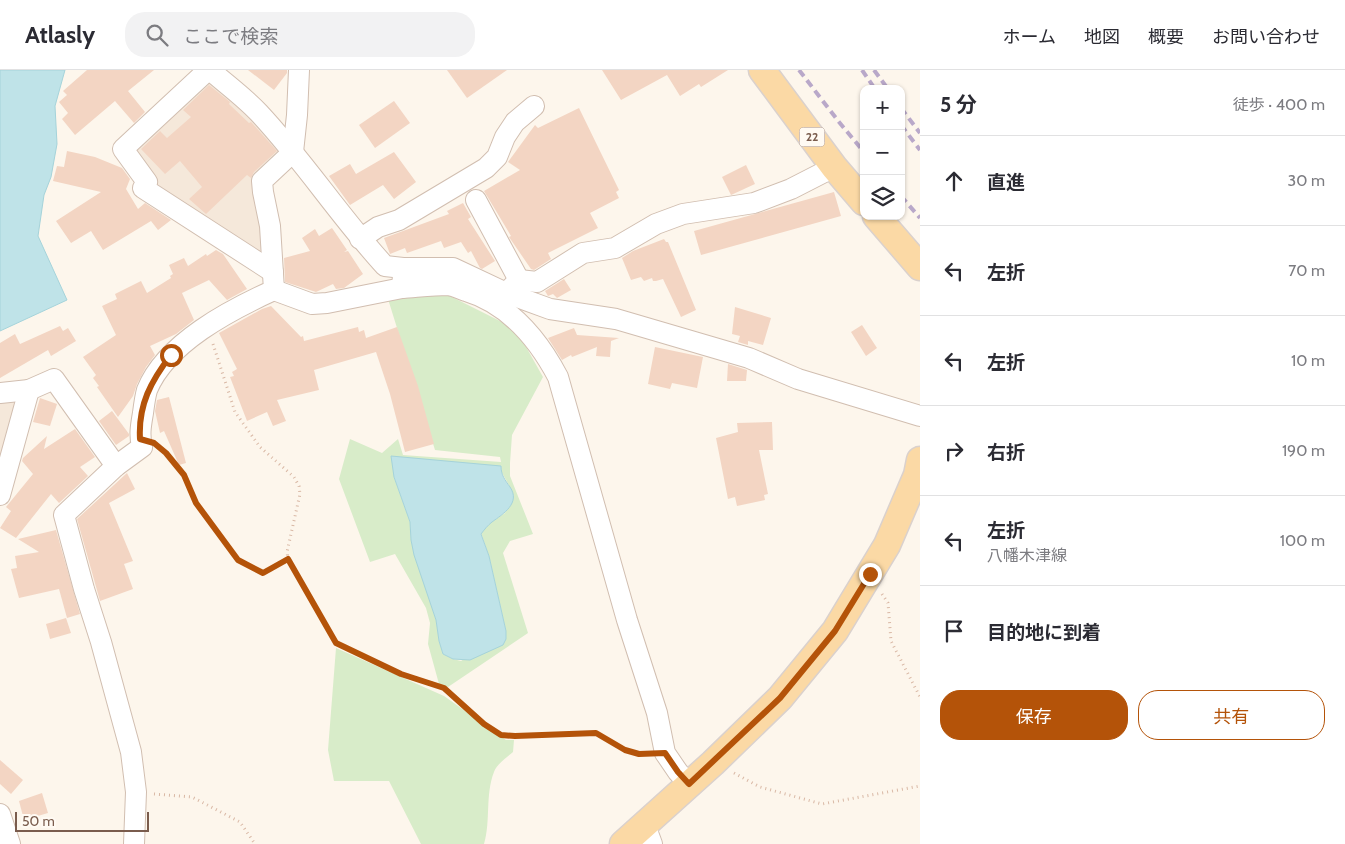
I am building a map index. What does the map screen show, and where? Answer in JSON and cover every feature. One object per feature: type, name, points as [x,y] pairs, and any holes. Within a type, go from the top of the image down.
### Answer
[{"type":"main road","name":"22","points":[[762,70],[834,167],[860,197]]},
{"type":"main road","points":[[879,220],[920,267]]},
{"type":"main road","points":[[622,844],[648,834],[689,784],[780,698],[835,631],[887,545],[917,475],[920,460]]},
{"type":"street","points":[[689,784],[665,753],[657,713],[627,620],[558,378],[547,356],[520,323],[478,294],[450,285],[402,288],[327,303],[312,304],[274,281],[143,188],[146,182],[123,149],[209,70],[257,111],[293,152],[360,239],[385,266],[453,268],[513,287],[550,309],[616,319],[749,358],[798,379],[920,416]]},
{"type":"street","points":[[274,281],[270,226],[262,192],[262,182],[293,152],[298,115],[299,70]]},
{"type":"street","points":[[360,239],[378,227],[399,220],[486,168],[497,157],[505,137],[515,122],[534,106]]},
{"type":"street","points":[[513,287],[537,282],[583,253],[615,248],[656,224],[682,214],[754,203],[791,190],[834,167]]},
{"type":"street","points":[[476,200],[513,287]]},
{"type":"street","points":[[402,288],[403,268]]},
{"type":"street","points":[[134,844],[136,792],[128,743],[64,515],[116,466],[142,446],[140,430],[147,391],[156,374],[171,355],[207,326],[274,281]]},
{"type":"street","points":[[0,393],[29,390],[54,378],[116,466]]},
{"type":"street","points":[[0,496],[29,390]]},
{"type":"street","points":[[0,814],[10,844]]},
{"type":"path","points":[[207,326],[236,412],[260,447],[294,477],[299,486],[300,494],[287,552],[288,559],[336,643],[401,674],[444,688],[484,724],[501,735],[596,733],[625,750],[639,754],[665,753]]},
{"type":"path","points":[[140,439],[154,443],[166,453],[184,475],[196,503],[238,560],[263,573],[288,559]]},
{"type":"path","points":[[870,574],[888,603],[891,641],[920,697]]},
{"type":"path","points":[[713,763],[760,786],[822,804],[920,786]]},
{"type":"path","points":[[136,792],[192,797],[240,822],[255,844]]},
{"type":"shaded area","points":[[207,78],[251,116],[282,153],[256,179],[266,262],[151,187],[131,150]]},
{"type":"shaded area","points":[[18,397],[0,465],[0,398]]},
{"type":"green space","points":[[444,293],[516,329],[543,377],[512,435],[510,463],[510,476],[533,534],[510,541],[503,553],[528,633],[448,687],[439,684],[428,644],[430,623],[426,608],[395,554],[370,562],[339,479],[350,439],[382,453],[398,439],[403,455],[501,462],[500,457],[435,450],[388,299]],"holes":[[[501,471],[512,491],[505,513],[491,522],[481,533],[489,556],[506,631],[461,661],[453,659],[443,654],[436,620],[411,540],[410,522],[394,477]]]},
{"type":"green space","points":[[336,648],[444,696],[506,740],[514,740],[513,752],[497,767],[491,781],[484,844],[421,844],[389,781],[334,781],[328,750]]},
{"type":"water","points":[[0,70],[65,70],[55,106],[57,144],[51,177],[44,195],[38,236],[67,300],[0,331]]},
{"type":"water","points":[[391,456],[501,466],[504,477],[513,493],[512,503],[481,534],[489,556],[506,631],[506,639],[503,645],[470,660],[453,659],[443,654],[436,620],[414,555],[410,522],[394,477]]},
{"type":"building","points":[[87,70],[154,70],[128,91],[145,112],[134,123],[115,101],[75,135],[62,119],[68,113],[59,102],[67,95],[63,91]]},
{"type":"building","points":[[248,70],[287,70],[287,73],[274,90]]},
{"type":"building","points":[[447,70],[507,70],[467,98]]},
{"type":"building","points":[[602,70],[728,70],[701,87],[699,84],[680,96],[667,75],[621,100]]},
{"type":"building","points":[[209,85],[230,102],[229,104],[249,123],[251,122],[277,151],[254,172],[251,178],[247,175],[206,214],[189,199],[202,187],[180,161],[165,174],[141,149],[160,131],[167,138],[191,117],[183,110]]},
{"type":"building","points":[[394,101],[410,123],[375,148],[359,125]]},
{"type":"building","points":[[579,108],[619,190],[616,192],[619,198],[590,213],[598,228],[548,253],[551,259],[534,270],[531,269],[509,237],[511,236],[484,191],[520,170],[508,162],[535,125],[538,128]]},
{"type":"building","points":[[67,151],[95,157],[122,168],[130,179],[126,189],[138,209],[145,203],[171,220],[158,230],[151,221],[103,250],[91,231],[71,243],[56,221],[101,192],[53,181],[57,166],[64,167]]},
{"type":"building","points":[[394,152],[416,182],[394,199],[383,185],[350,205],[329,176],[350,164],[356,174]]},
{"type":"building","points":[[746,165],[755,184],[731,195],[722,177]]},
{"type":"building","points":[[834,192],[841,216],[701,255],[694,231]]},
{"type":"building","points":[[463,203],[471,217],[468,219],[495,261],[482,269],[480,268],[471,251],[468,253],[461,242],[444,248],[441,241],[407,253],[405,248],[390,254],[384,238],[449,214],[447,211]]},
{"type":"building","points":[[332,228],[347,250],[344,252],[348,251],[363,274],[344,288],[336,289],[333,284],[316,292],[285,282],[284,258],[310,251],[302,238],[315,229],[319,236]]},
{"type":"building","points":[[664,239],[668,242],[696,310],[681,317],[663,279],[653,281],[652,278],[644,281],[641,277],[631,280],[622,258],[633,251]]},
{"type":"building","points":[[216,250],[223,254],[247,289],[227,300],[209,280],[182,293],[194,320],[176,334],[150,346],[155,355],[146,367],[133,396],[118,417],[97,387],[99,386],[93,378],[96,375],[83,357],[116,335],[102,306],[117,299],[115,294],[141,281],[147,293],[171,278],[170,276],[173,274],[169,265],[184,258],[188,266]]},
{"type":"building","points":[[564,279],[571,290],[557,298],[553,294],[548,296],[545,291]]},
{"type":"building","points":[[271,306],[301,337],[303,336],[304,341],[358,327],[359,332],[364,330],[366,338],[397,327],[418,386],[434,444],[405,452],[390,394],[376,352],[314,370],[319,390],[277,400],[286,421],[273,426],[267,412],[247,421],[230,377],[234,376],[232,372],[237,369],[219,333]]},
{"type":"building","points":[[735,307],[771,318],[763,345],[748,341],[748,345],[738,342],[740,336],[732,334]]},
{"type":"building","points":[[862,325],[877,348],[866,356],[851,332]]},
{"type":"building","points":[[60,326],[63,331],[68,328],[76,341],[51,356],[48,350],[0,378],[0,343],[15,334],[20,344]]},
{"type":"building","points":[[574,328],[577,335],[619,338],[611,341],[610,357],[596,356],[597,347],[572,357],[571,355],[562,360],[548,338]]},
{"type":"building","points":[[655,347],[703,357],[697,388],[672,383],[670,389],[648,384]]},
{"type":"building","points":[[728,364],[747,370],[746,381],[727,381]]},
{"type":"building","points":[[169,397],[186,463],[179,465],[164,431],[160,433],[155,411],[157,400]]},
{"type":"building","points":[[40,398],[57,404],[50,426],[33,422]]},
{"type":"building","points":[[112,411],[129,434],[129,436],[116,445],[99,421]]},
{"type":"building","points":[[772,422],[773,450],[759,450],[768,494],[764,495],[765,500],[737,506],[735,497],[728,499],[716,438],[738,432],[737,423]]},
{"type":"building","points":[[75,429],[95,457],[80,467],[88,476],[59,503],[51,494],[16,538],[0,528],[11,511],[6,507],[33,474],[22,461],[23,458],[47,436],[44,449]]},
{"type":"building","points":[[127,473],[135,489],[109,503],[133,561],[124,564],[133,589],[100,601],[77,519]]},
{"type":"building","points":[[56,530],[80,614],[67,618],[59,589],[19,598],[11,569],[17,568],[15,556],[39,552],[18,539]]},
{"type":"building","points":[[66,618],[71,633],[50,639],[46,624]]},
{"type":"building","points":[[0,760],[23,780],[11,794],[0,784]]},
{"type":"building","points":[[42,793],[48,813],[24,820],[19,801]]},
{"type":"railway","points":[[799,70],[860,147]]},
{"type":"railway","points":[[862,70],[872,85]]},
{"type":"railway","points":[[874,70],[885,85]]},
{"type":"railway","points":[[905,113],[920,133]]},
{"type":"railway","points":[[905,130],[920,150]]},
{"type":"railway","points":[[905,201],[920,218]]},
{"type":"route","points":[[171,355],[156,374],[147,391],[140,439],[154,443],[166,453],[184,475],[196,503],[238,560],[263,573],[288,559],[336,643],[401,674],[428,681],[444,688],[484,724],[501,735],[596,733],[625,750],[639,754],[665,753],[689,784],[780,698],[835,631],[870,574]]}]
